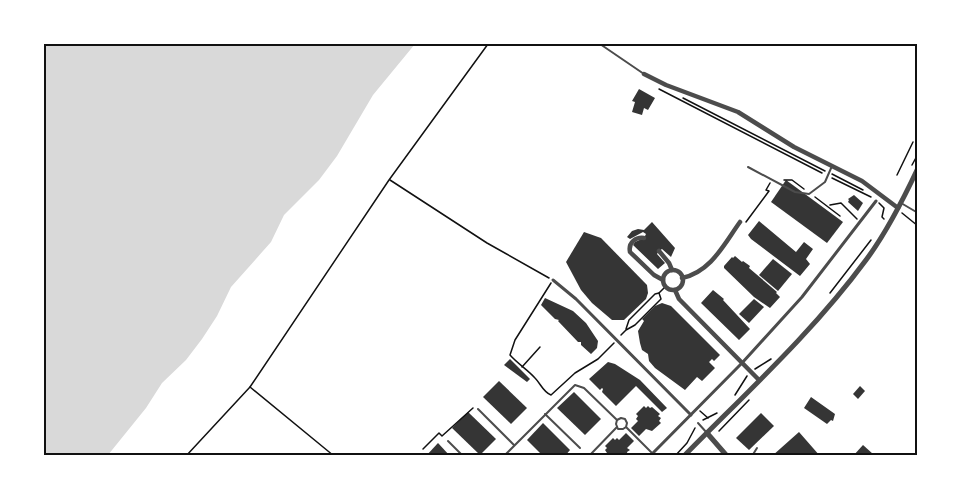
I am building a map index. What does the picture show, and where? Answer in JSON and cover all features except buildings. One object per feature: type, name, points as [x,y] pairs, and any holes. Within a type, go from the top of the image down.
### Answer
[{"type":"street","points":[[644,74],[666,85],[738,112],[794,147],[873,188],[900,208]]},
{"type":"street","points":[[684,456],[707,433],[717,428],[840,292],[866,260],[900,208],[917,172]]},
{"type":"street","points":[[652,455],[742,363],[802,297],[876,201]]},
{"type":"street","points":[[682,278],[694,276],[705,268],[742,224]]},
{"type":"street","points":[[644,238],[639,237],[632,241],[629,246],[630,252],[654,275],[663,280]]},
{"type":"street","points":[[659,251],[672,270],[682,278],[681,284],[675,290]]},
{"type":"street","points":[[672,270],[667,272],[663,280],[665,287],[675,290],[680,299],[759,380]]},
{"type":"street","points":[[553,280],[617,339],[691,415]]},
{"type":"street","points":[[707,433],[727,456]]},
{"type":"lane","points":[[600,44],[644,74]]},
{"type":"lane","points":[[748,167],[795,192],[809,194],[825,182],[832,166]]},
{"type":"lane","points":[[900,208],[918,213]]},
{"type":"lane","points":[[504,456],[571,387],[579,385],[617,420],[617,427],[589,456]]},
{"type":"lane","points":[[478,409],[514,445]]},
{"type":"lane","points":[[545,414],[580,448]]},
{"type":"lane","points":[[617,420],[625,419],[626,427],[652,455]]},
{"type":"lane","points":[[698,423],[707,433]]},
{"type":"lane","points":[[617,427],[622,430],[626,427]]},
{"type":"lane","points":[[448,441],[463,456]]},
{"type":"lane","points":[[752,456],[757,448]]},
{"type":"path","points":[[186,456],[250,387],[389,180],[488,44]]},
{"type":"path","points":[[657,86],[872,194],[886,205]]},
{"type":"path","points":[[897,175],[913,142]]},
{"type":"path","points":[[829,174],[885,208],[882,217],[885,219],[881,225]]},
{"type":"path","points":[[742,224],[769,191],[766,190],[774,178]]},
{"type":"path","points":[[389,180],[487,243],[553,280],[515,340],[510,355],[521,368],[534,376],[546,393],[551,395],[575,372],[598,359],[661,299],[659,293]]},
{"type":"path","points":[[782,180],[792,180],[840,216]]},
{"type":"path","points":[[828,206],[841,203],[861,221]]},
{"type":"path","points":[[900,208],[918,226]]},
{"type":"path","points":[[829,296],[872,239]]},
{"type":"path","points":[[626,330],[629,320],[665,287]]},
{"type":"path","points":[[521,368],[540,347]]},
{"type":"path","points":[[734,397],[742,381],[751,372],[775,357]]},
{"type":"path","points":[[250,387],[334,456]]},
{"type":"path","points":[[423,449],[439,433],[443,437],[472,407]]},
{"type":"path","points":[[698,408],[708,418]]},
{"type":"path","points":[[675,456],[687,443],[690,433],[698,423],[720,411]]},
{"type":"shaded area","points":[[44,44],[415,44],[373,95],[337,156],[319,180],[284,215],[271,242],[231,287],[217,316],[202,339],[186,360],[162,383],[146,408],[108,455],[44,455]]}]
